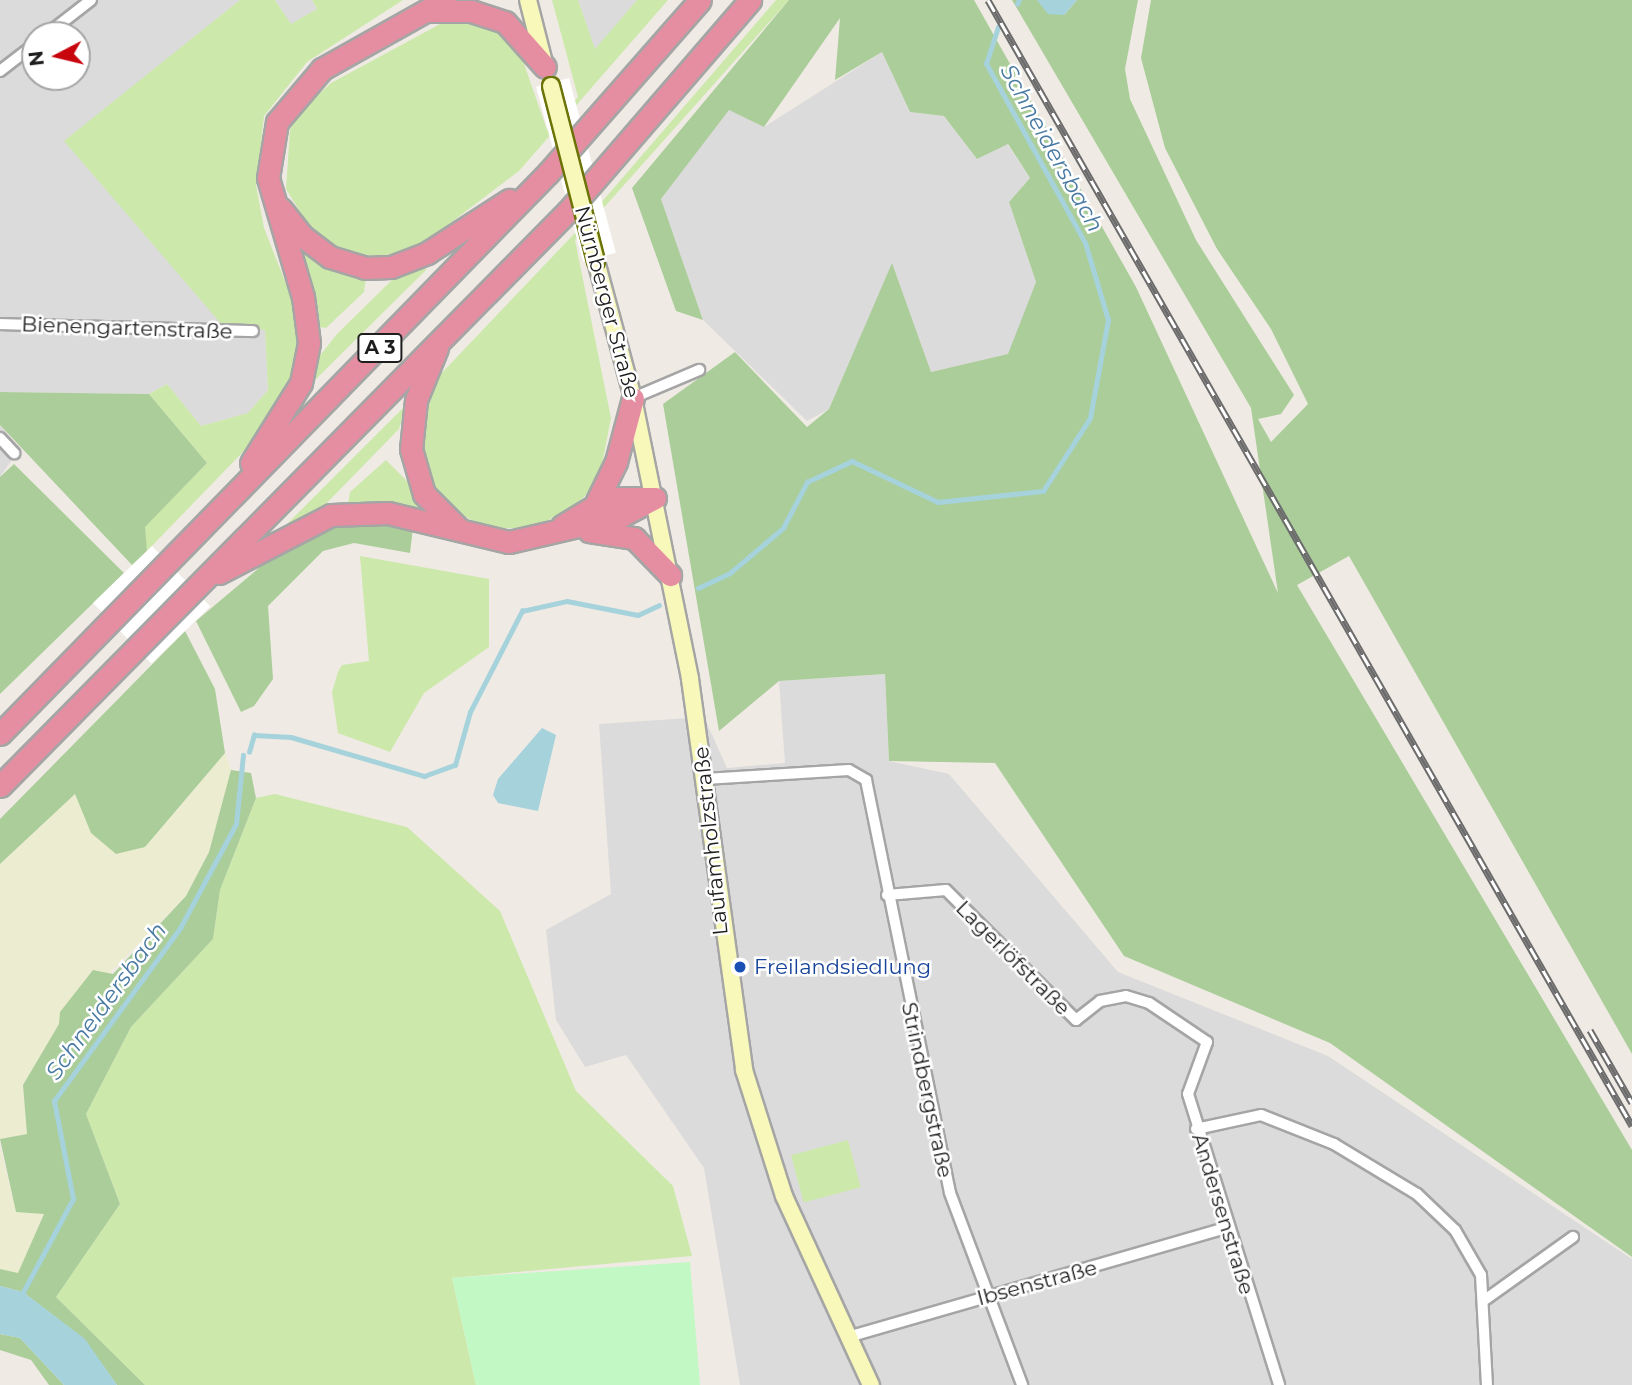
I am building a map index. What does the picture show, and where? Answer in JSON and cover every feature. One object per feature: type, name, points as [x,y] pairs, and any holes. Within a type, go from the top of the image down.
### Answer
[{"type":"highway","points":[[208,521],[291,404],[306,363],[303,297],[270,188],[271,136],[295,93],[330,63],[444,0]]},
{"type":"highway","name":"A 3","points":[[0,734],[548,173],[700,0]]},
{"type":"highway","name":"A 3","points":[[0,786],[568,211],[750,0]]},
{"type":"highway","points":[[421,11],[471,10],[505,22],[548,77]]},
{"type":"highway","points":[[270,188],[302,236],[330,257],[365,268],[391,267],[466,230],[548,173]]},
{"type":"highway","points":[[441,339],[416,400],[411,449],[424,494],[463,533]]},
{"type":"highway","points":[[596,503],[619,452],[633,398]]},
{"type":"highway","points":[[552,533],[596,503],[634,494],[655,498]]},
{"type":"highway","points":[[193,589],[331,515],[388,513],[509,542],[621,516],[655,498]]},
{"type":"highway","points":[[552,533],[603,530],[634,538],[670,575]]},
{"type":"main road","name":"Nürnberger Straße","points":[[528,0],[633,398],[676,607]]},
{"type":"main road","name":"Laufamholzstraße","points":[[676,607],[705,779],[718,918],[744,1070],[777,1179],[871,1385]]},
{"type":"street","points":[[64,21],[91,0]]},
{"type":"street","points":[[0,71],[21,55]]},
{"type":"street","name":"Bienengartenstraße","points":[[0,324],[253,331]]},
{"type":"street","points":[[633,398],[699,370]]},
{"type":"street","points":[[0,438],[14,453]]},
{"type":"street","name":"Strindbergstraße","points":[[705,779],[858,773],[870,792],[887,895],[950,1193],[1022,1385]]},
{"type":"street","name":"Lagerlöfstraße","points":[[887,895],[946,890],[1076,1020],[1100,1001],[1126,996],[1149,1003],[1207,1042]]},
{"type":"street","name":"Andersenstraße","points":[[1207,1042],[1189,1082],[1196,1129],[1279,1385]]},
{"type":"street","points":[[1196,1129],[1261,1115],[1303,1129],[1379,1168],[1455,1230],[1486,1299],[1487,1385]]},
{"type":"street","name":"Ibsenstraße","points":[[848,1337],[1226,1228]]},
{"type":"street","points":[[1486,1299],[1573,1237]]},
{"type":"shaded area","points":[[0,0],[240,0],[122,96],[265,329],[268,390],[248,413],[201,426],[167,384],[149,394],[0,392]]},
{"type":"shaded area","points":[[275,0],[312,0],[317,9],[291,25]]},
{"type":"shaded area","points":[[578,0],[637,0],[595,50]]},
{"type":"shaded area","points":[[882,52],[910,112],[944,116],[977,159],[1007,144],[1030,178],[1009,202],[1036,282],[1009,354],[931,372],[892,264],[829,409],[807,421],[703,320],[661,199],[729,109],[764,127]]},
{"type":"shaded area","points":[[0,425],[20,448],[0,477]]},
{"type":"shaded area","points":[[885,674],[889,761],[949,774],[1118,972],[1328,1056],[1632,1259],[1632,1385],[740,1385],[704,1168],[626,1055],[585,1067],[556,1020],[546,930],[611,894],[599,724],[704,717],[727,768],[785,763],[779,681]]},
{"type":"green space","points":[[240,0],[275,0],[291,24],[317,9],[312,0],[403,0],[307,62],[264,116],[256,185],[264,228],[301,322],[296,379],[269,425],[147,551],[144,527],[207,463],[149,394],[167,384],[201,426],[248,413],[268,390],[265,330],[223,326],[64,141]]},
{"type":"green space","points":[[552,0],[578,0],[595,49],[637,0],[668,0],[519,171],[416,249],[368,259],[335,249],[309,226],[286,189],[290,129],[304,108],[331,83],[442,23],[464,19],[498,29],[520,52],[547,130],[578,97]]},
{"type":"green space","points":[[776,0],[789,0],[575,240],[611,418],[599,480],[573,509],[528,529],[486,527],[449,509],[434,494],[419,456],[427,393],[437,378],[574,234]]},
{"type":"green space","points":[[789,0],[974,0],[1136,287],[1278,593],[1251,408],[1012,0],[1037,0],[1064,15],[1077,0],[1138,0],[1125,69],[1130,99],[1196,240],[1294,395],[1281,414],[1258,419],[1271,442],[1308,404],[1271,329],[1217,249],[1165,148],[1141,58],[1151,0],[1632,0],[1632,1054],[1349,556],[1297,585],[1632,1150],[1632,1257],[1330,1043],[1124,956],[995,763],[889,761],[885,674],[779,681],[719,731],[663,404],[735,352],[807,427],[829,409],[892,263],[931,372],[1008,354],[1036,282],[1009,202],[1030,178],[1008,144],[977,159],[944,116],[910,112],[882,52],[835,80],[840,18],[764,127],[729,110],[661,199],[703,320],[676,311],[632,188]]},
{"type":"green space","points":[[298,248],[337,273],[366,278],[364,292],[326,328],[319,327]]},
{"type":"green space","points":[[425,267],[426,270],[313,382],[318,358],[337,334],[395,277]]},
{"type":"green space","points":[[0,392],[149,394],[207,463],[145,527],[147,551],[132,565],[0,425]]},
{"type":"green space","points":[[406,405],[399,429],[319,511],[284,527]]},
{"type":"green space","points":[[386,460],[407,481],[430,514],[348,504],[350,492]]},
{"type":"green space","points":[[14,464],[124,573],[0,694],[0,477]]},
{"type":"green space","points":[[353,517],[413,528],[410,553],[354,543],[323,551],[268,606],[273,679],[254,706],[241,712],[196,621],[285,546]]},
{"type":"green space","points":[[360,556],[489,579],[489,647],[424,693],[390,752],[338,733],[332,692],[338,672],[342,665],[369,661]]},
{"type":"green space","points":[[185,631],[215,689],[225,753],[145,847],[116,854],[91,833],[75,794],[0,864],[0,819]]},
{"type":"green space","points":[[225,753],[231,770],[209,852],[186,896],[59,1024],[23,1085],[27,1134],[0,1139],[0,864],[75,794],[91,833],[145,847]]},
{"type":"green space","points":[[231,770],[251,773],[256,798],[220,890],[213,939],[131,1027],[86,1114],[120,1204],[56,1297],[145,1385],[117,1385],[84,1339],[23,1292],[0,1286],[0,1269],[18,1273],[44,1214],[16,1212],[0,1139],[27,1134],[23,1085],[59,1024],[60,1012],[93,970],[113,974],[186,896],[209,852]]},
{"type":"green space","points":[[275,794],[407,827],[500,911],[576,1091],[673,1186],[692,1256],[452,1278],[476,1385],[145,1385],[56,1297],[120,1204],[86,1114],[131,1027],[213,939],[220,890],[256,798]]},
{"type":"green space","points":[[848,1140],[861,1187],[804,1203],[791,1155]]},
{"type":"green space","points":[[0,1147],[16,1212],[44,1213],[18,1274],[0,1269]]},
{"type":"green space","points":[[690,1262],[700,1385],[476,1385],[452,1278]]},
{"type":"green space","points":[[0,1334],[20,1338],[64,1385],[49,1385],[31,1360],[0,1350]]},
{"type":"water","points":[[1037,0],[1077,0],[1064,15],[1048,14]]},
{"type":"water","points":[[542,728],[556,735],[538,811],[498,803],[493,795],[498,779]]},
{"type":"water","points":[[0,1286],[23,1292],[85,1339],[117,1385],[64,1385],[20,1338],[0,1334]]},
{"type":"pier","points":[[569,78],[616,253],[583,262],[536,87]]},
{"type":"pier","points":[[152,546],[210,606],[151,663],[93,603]]},
{"type":"waterway","name":"Schneidersbach","points":[[1017,4],[1019,0]]},
{"type":"waterway","name":"Schneidersbach","points":[[698,588],[730,573],[783,528],[807,482],[852,461],[938,502],[1043,491],[1090,418],[1108,320],[1085,243],[986,64],[998,27]]},
{"type":"waterway","name":"Schneidersbach","points":[[249,752],[254,735],[291,737],[424,776],[455,765],[470,712],[522,611],[567,601],[638,615],[659,605]]},
{"type":"waterway","name":"Schneidersbach","points":[[22,1294],[73,1199],[54,1101],[180,928],[236,824],[243,755]]},
{"type":"railway","points":[[988,0],[1632,1126]]},
{"type":"railway","points":[[1590,1030],[1632,1103]]},
{"type":"place","name":"Freilandsiedlung","points":[[740,967]]}]
